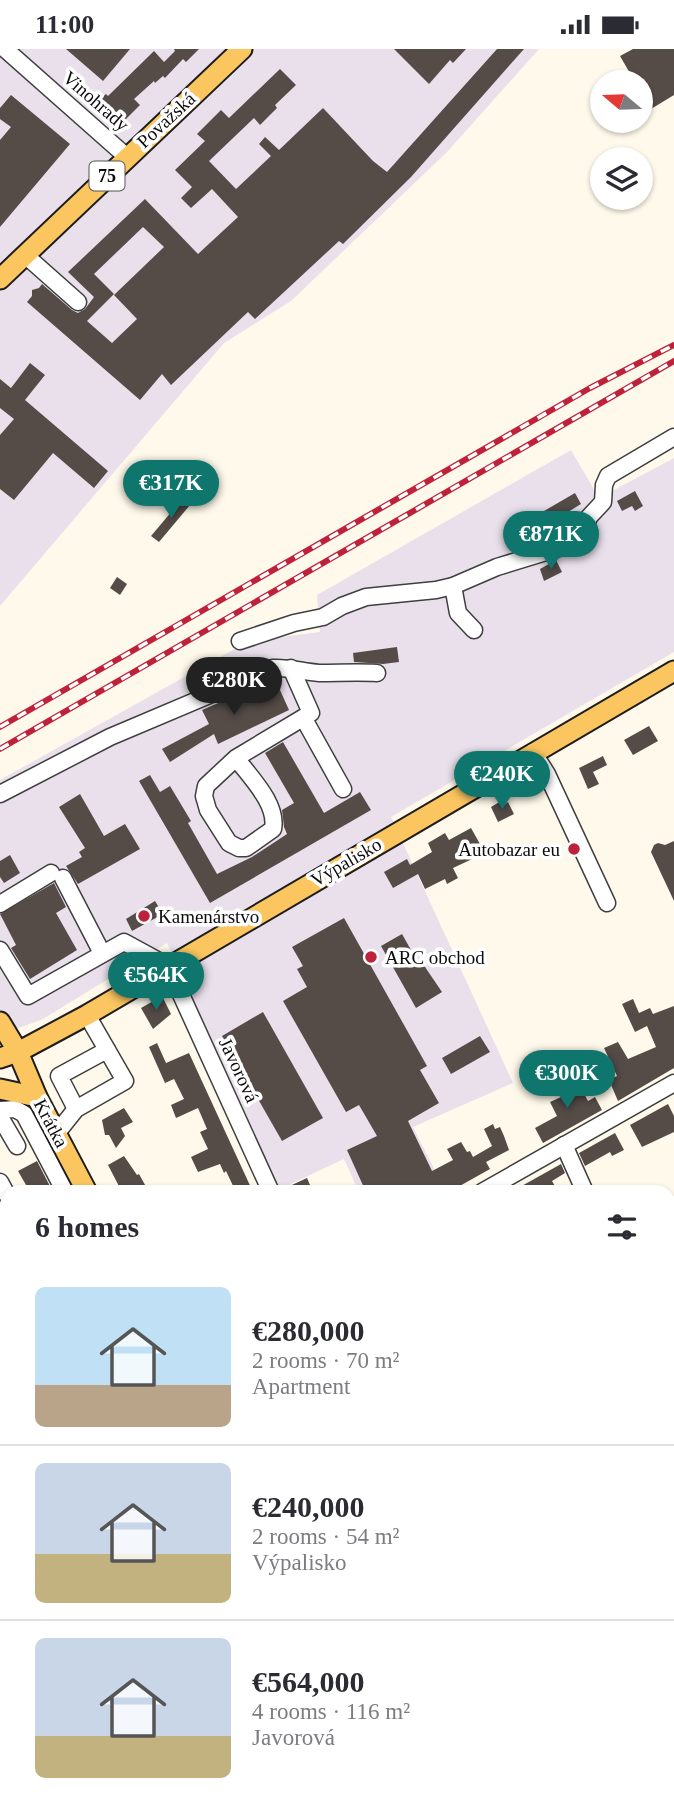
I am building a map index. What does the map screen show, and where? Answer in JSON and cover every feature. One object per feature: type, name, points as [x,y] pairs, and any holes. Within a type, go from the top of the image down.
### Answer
[{"type":"main road","name":"Považská","points":[[0,279],[242,49]]},
{"type":"main road","name":"Výpalisko","points":[[0,1070],[9,1055],[87,1015],[674,671]]},
{"type":"main road","points":[[0,1022],[9,1055]]},
{"type":"main road","name":"Krátka","points":[[9,1055],[37,1097],[83,1185]]},
{"type":"main road","points":[[0,1089],[37,1097]]},
{"type":"street","name":"Vinohrady","points":[[5,49],[127,157]]},
{"type":"street","points":[[26,255],[78,302]]},
{"type":"street","points":[[240,641],[284,626],[323,617],[366,597],[453,586],[497,567],[572,544],[583,534],[589,517],[603,502],[604,485],[608,476],[674,437]]},
{"type":"street","points":[[453,586],[458,614],[474,630]]},
{"type":"street","points":[[0,794],[110,737],[273,668],[316,673],[377,673]]},
{"type":"street","points":[[236,758],[268,803],[275,820],[273,829],[246,848],[229,843],[208,810],[204,796],[206,786],[236,758],[311,713],[291,668]]},
{"type":"street","points":[[304,719],[343,789]]},
{"type":"street","points":[[533,752],[547,774],[607,903]]},
{"type":"street","points":[[0,904],[57,876],[104,952]]},
{"type":"street","points":[[0,950],[28,996],[124,942],[168,966]]},
{"type":"street","name":"Javorová","points":[[168,966],[268,1185]]},
{"type":"street","points":[[57,1134],[76,1109],[125,1081],[87,1015]]},
{"type":"street","points":[[76,1109],[59,1076],[107,1050]]},
{"type":"street","points":[[494,1185],[674,1083]]},
{"type":"street","points":[[0,1110],[15,1109],[24,1114],[61,1185]]},
{"type":"street","points":[[0,1117],[17,1146]]},
{"type":"street","points":[[564,1145],[582,1185]]},
{"type":"shaded area","points":[[0,49],[539,49],[447,152],[291,301],[224,343],[0,606]]},
{"type":"shaded area","points":[[571,450],[599,498],[674,458],[674,652],[391,817],[513,1083],[413,1127],[442,1185],[356,1185],[344,1159],[289,1185],[278,1185],[167,943],[43,1019],[0,1035],[0,780],[238,647],[265,639],[320,632],[317,595]]},
{"type":"building","points":[[66,49],[130,49],[103,81]]},
{"type":"building","points":[[174,49],[199,49],[186,62],[183,59],[165,78],[163,76],[155,83],[154,81],[134,99],[140,105],[118,127],[95,104],[106,94],[108,96],[154,51],[164,62]]},
{"type":"building","points":[[394,49],[466,49],[453,63],[450,60],[429,84]]},
{"type":"building","points":[[497,49],[524,49],[411,177],[343,244],[339,241],[255,319],[248,312],[171,385],[162,374],[140,400],[27,302],[32,296],[32,290],[42,284],[72,310],[78,313],[85,309],[94,297],[68,272],[145,199],[198,254],[238,217],[212,189],[191,208],[181,198],[192,187],[175,170],[205,141],[197,134],[221,110],[229,118],[280,69],[296,85],[275,105],[277,108],[260,125],[254,118],[209,161],[236,189],[271,156],[259,144],[265,137],[279,150],[323,108],[373,161],[387,172]],"holes":[[[143,227],[164,247],[114,295],[137,319],[112,343],[87,321],[114,294],[94,274]]]},
{"type":"building","points":[[633,49],[674,49],[674,95],[653,108],[653,70],[628,70],[620,56]]},
{"type":"building","points":[[11,95],[70,144],[0,227],[0,140],[11,127],[0,119],[0,108]]},
{"type":"building","points":[[30,363],[45,375],[25,400],[108,471],[94,488],[53,453],[14,500],[0,489],[0,435],[14,419],[0,408],[0,379],[11,388]]},
{"type":"building","points":[[635,491],[643,506],[635,511],[632,506],[622,511],[617,501]]},
{"type":"building","points":[[575,493],[581,504],[550,523],[558,537],[545,541],[532,518]]},
{"type":"building","points":[[183,498],[190,505],[159,542],[151,536]]},
{"type":"building","points":[[556,560],[562,572],[544,581],[540,569]]},
{"type":"building","points":[[117,577],[127,584],[120,595],[110,588]]},
{"type":"building","points":[[397,647],[399,662],[354,662],[353,653]]},
{"type":"building","points":[[275,679],[289,710],[218,744],[214,734],[170,762],[162,749],[209,724],[202,710]]},
{"type":"building","points":[[649,726],[658,741],[633,755],[624,740]]},
{"type":"building","points":[[283,742],[324,813],[360,792],[371,810],[210,903],[139,781],[150,775],[160,792],[170,786],[217,874],[252,857],[287,834],[282,810],[294,803],[265,753]]},
{"type":"building","points":[[603,756],[607,765],[593,772],[599,784],[588,789],[579,768]]},
{"type":"building","points":[[80,794],[104,836],[125,824],[140,849],[78,884],[66,866],[82,857],[79,852],[85,848],[59,807]]},
{"type":"building","points":[[501,801],[504,805],[508,802],[514,814],[498,822],[491,807]]},
{"type":"building","points":[[471,828],[485,853],[453,868],[458,878],[447,884],[445,879],[425,889],[418,874],[393,888],[384,872],[407,859],[410,865],[432,852],[428,843],[445,833],[449,840]]},
{"type":"building","points":[[674,841],[674,901],[651,852],[658,843],[665,845]]},
{"type":"building","points":[[10,855],[20,873],[4,883],[0,877],[0,861]]},
{"type":"building","points":[[54,883],[66,907],[56,913],[77,950],[30,979],[11,948],[16,945],[0,914]]},
{"type":"building","name":"Kamenárstvo","points":[[155,901],[163,914],[132,931],[126,919]]},
{"type":"building","points":[[344,918],[427,1066],[420,1070],[439,1103],[408,1121],[432,1171],[453,1160],[447,1149],[461,1142],[473,1157],[492,1146],[484,1129],[493,1124],[495,1129],[500,1127],[509,1150],[486,1162],[490,1169],[461,1185],[363,1185],[347,1150],[377,1136],[359,1105],[346,1112],[283,1001],[307,987],[297,969],[303,966],[292,947]]},
{"type":"building","points":[[402,934],[420,966],[423,964],[442,992],[416,1008],[381,946]]},
{"type":"building","points":[[162,996],[171,1014],[153,1029],[141,1008]]},
{"type":"building","points":[[633,999],[639,1013],[650,1008],[653,1014],[674,1006],[674,1068],[618,1101],[609,1080],[617,1076],[604,1048],[618,1042],[628,1059],[656,1047],[647,1026],[635,1032],[622,1004]]},
{"type":"building","points":[[263,1012],[323,1118],[282,1141],[222,1036]]},
{"type":"building","points":[[480,1036],[490,1052],[451,1074],[442,1058]]},
{"type":"building","points":[[157,1043],[166,1063],[189,1053],[250,1185],[233,1185],[220,1164],[198,1172],[191,1157],[208,1149],[200,1132],[207,1129],[198,1108],[176,1118],[171,1105],[184,1099],[174,1079],[165,1083],[149,1047]]},
{"type":"building","points":[[561,1071],[570,1091],[580,1086],[588,1101],[595,1097],[602,1110],[543,1143],[535,1128],[557,1116],[550,1102],[561,1097],[552,1076]]},
{"type":"building","points":[[668,1104],[674,1116],[674,1132],[642,1147],[630,1125]]},
{"type":"building","points":[[124,1108],[133,1122],[121,1128],[125,1136],[116,1148],[109,1135],[105,1135],[102,1120]]},
{"type":"building","points":[[615,1133],[624,1150],[612,1156],[610,1152],[585,1166],[579,1153]]},
{"type":"building","points":[[124,1156],[145,1185],[118,1185],[108,1165]]},
{"type":"building","points":[[37,1161],[49,1185],[26,1185],[18,1171]]},
{"type":"building","points":[[561,1164],[565,1173],[552,1181],[554,1185],[524,1185]]},
{"type":"building","points":[[307,1178],[310,1185],[292,1185]]},
{"type":"railway","points":[[0,727],[590,388],[674,345]]},
{"type":"railway","points":[[0,749],[674,361]]},
{"type":"place","name":"Autobazar eu","points":[[574,849]]},
{"type":"place","name":"Kamenárstvo","points":[[144,916]]},
{"type":"place","name":"ARC obchod","points":[[371,957]]}]
